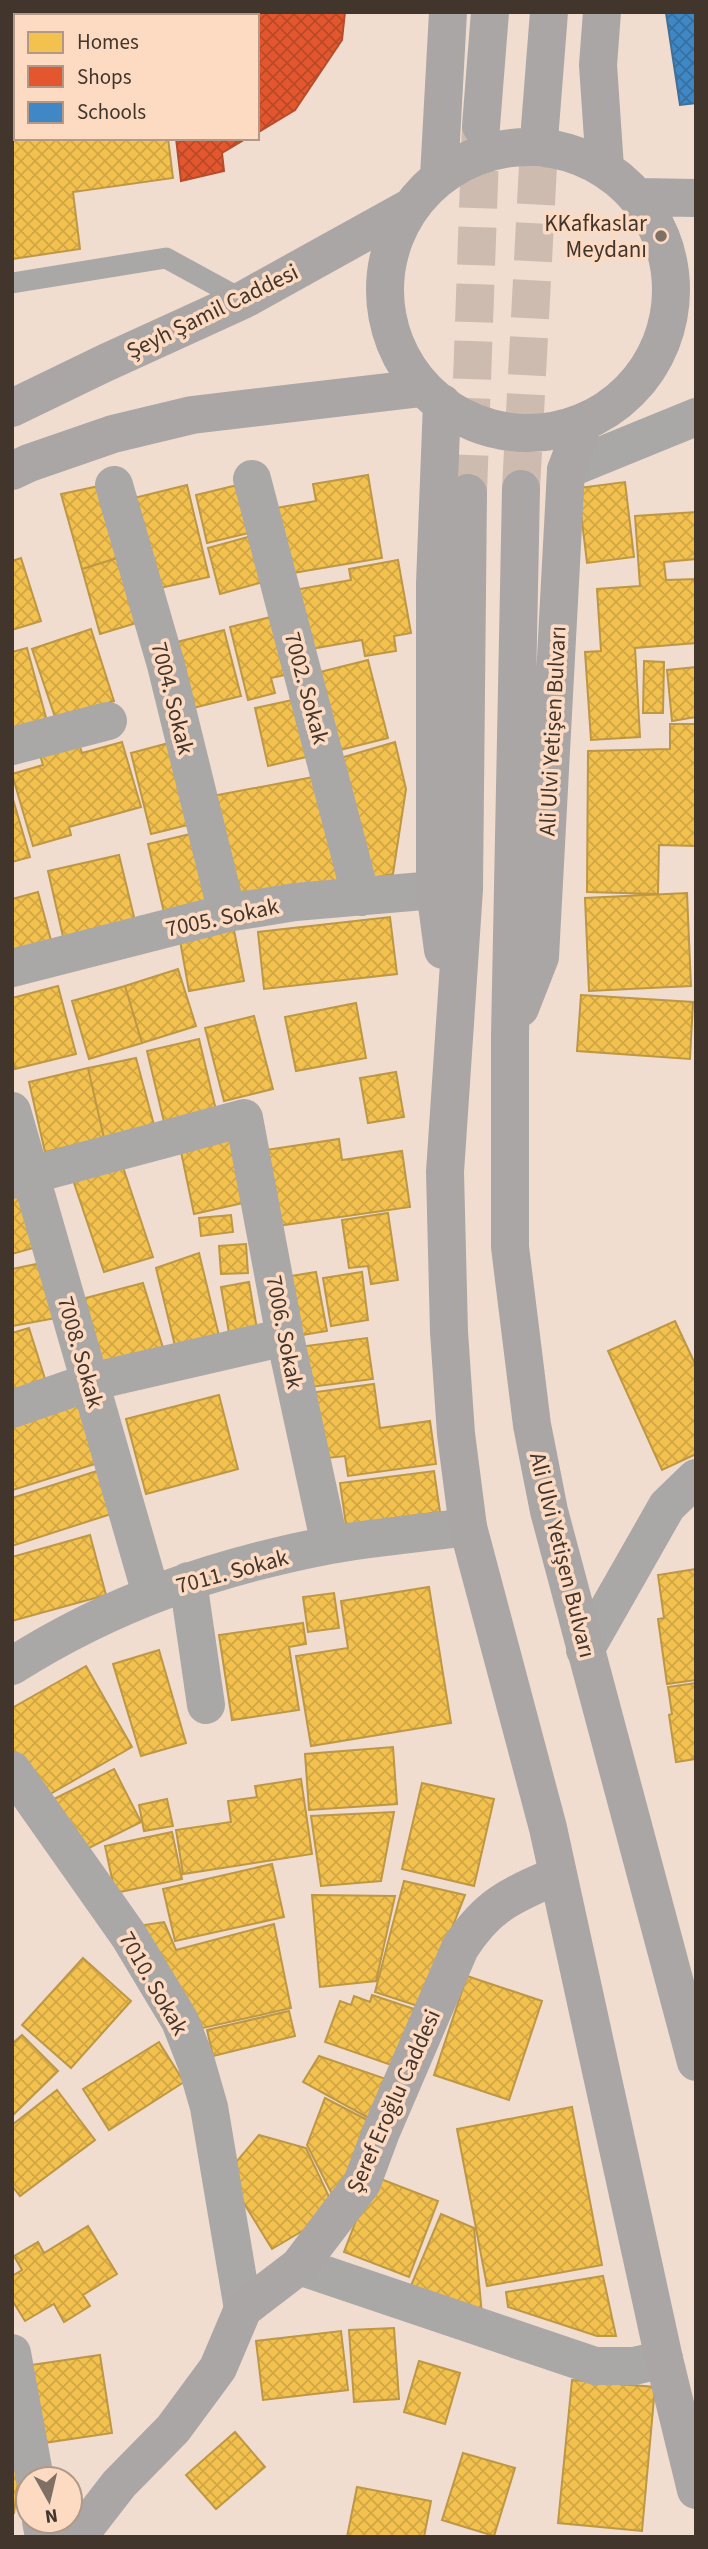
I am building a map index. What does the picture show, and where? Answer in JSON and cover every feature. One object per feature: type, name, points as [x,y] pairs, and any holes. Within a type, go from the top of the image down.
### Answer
[{"type":"main road","points":[[439,177],[448,12]]},
{"type":"main road","points":[[481,126],[490,12]]},
{"type":"main road","points":[[540,127],[549,12]]},
{"type":"main road","points":[[602,12],[598,65],[605,168]]},
{"type":"main road","points":[[521,146],[565,151],[605,168],[639,197],[662,236],[682,323],[650,368],[619,402],[583,424],[542,434],[500,431],[460,417],[432,396],[397,352],[384,303],[388,254],[409,208],[439,177],[477,155],[521,146]]},
{"type":"main road","points":[[639,197],[696,198]]},
{"type":"main road","name":"Şeyh Şamil Caddesi","points":[[12,408],[243,300],[409,208]]},
{"type":"main road","points":[[12,471],[113,434],[192,415],[432,396]]},
{"type":"main road","points":[[432,396],[435,890],[455,1042]]},
{"type":"main road","name":"Ali Ulvi Yetişen Bulvarı","points":[[510,1036],[540,957],[566,470],[583,424]]},
{"type":"main road","name":"Ali Ulvi Yetişen Bulvarı","points":[[521,489],[510,1036],[510,1247],[532,1424],[549,1511],[696,2062]]},
{"type":"main road","points":[[468,493],[464,889],[445,1172],[449,1332],[456,1434],[468,1527],[558,1875],[664,2359],[696,2490]]},
{"type":"main road","name":"Şeref Eroğlu Caddesi","points":[[78,2537],[119,2484],[173,2429],[211,2378],[218,2368],[243,2309],[299,2266],[362,2183],[460,1948],[476,1924],[509,1896],[558,1875]]},
{"type":"street","points":[[566,470],[696,417]]},
{"type":"street","name":"7002. Sokak","points":[[252,479],[361,897]]},
{"type":"street","name":"7004. Sokak","points":[[114,485],[166,666],[227,913]]},
{"type":"street","points":[[12,746],[108,721]]},
{"type":"street","name":"7005. Sokak","points":[[12,968],[227,913],[295,902],[435,890]]},
{"type":"street","name":"7008. Sokak","points":[[12,1111],[21,1178],[90,1382],[151,1594]]},
{"type":"street","name":"7006. Sokak","points":[[21,1178],[244,1118],[285,1337],[330,1545]]},
{"type":"street","points":[[12,1409],[90,1382],[285,1337]]},
{"type":"street","points":[[585,1650],[667,1506],[696,1478]]},
{"type":"street","name":"7011. Sokak","points":[[12,1666],[69,1633],[151,1594],[188,1581],[330,1545],[468,1527]]},
{"type":"street","points":[[188,1581],[206,1705]]},
{"type":"street","name":"7010. Sokak","points":[[12,1770],[129,1936],[180,2021],[209,2107],[243,2309]]},
{"type":"street","points":[[299,2266],[595,2366],[634,2366],[664,2359]]},
{"type":"street","points":[[12,2353],[32,2465]]},
{"type":"lane","points":[[12,283],[166,258],[243,300]]},
{"type":"building: Homes","points":[[12,111],[14,140],[168,140],[173,178],[73,192],[80,249],[12,259]]},
{"type":"building: Homes","points":[[368,475],[382,558],[281,575],[270,509],[316,501],[313,484]]},
{"type":"building: Homes","points":[[250,482],[261,530],[207,543],[196,495]]},
{"type":"building: Homes","points":[[625,482],[634,557],[587,563],[578,488]]},
{"type":"building: Homes","points":[[104,485],[127,555],[82,569],[61,494]]},
{"type":"building: Homes","points":[[187,485],[209,577],[151,590],[130,499]]},
{"type":"building: Homes","points":[[696,512],[696,559],[664,562],[666,580],[696,579],[696,643],[635,648],[640,737],[591,740],[585,652],[601,651],[597,589],[640,586],[635,516]]},
{"type":"building: Homes","points":[[262,533],[274,579],[220,594],[208,548]]},
{"type":"building: Homes","points":[[127,555],[146,620],[100,634],[82,569]]},
{"type":"building: Homes","points":[[21,558],[41,621],[12,630],[12,561]]},
{"type":"building: Homes","points":[[398,560],[411,633],[394,636],[396,651],[365,656],[362,640],[305,650],[294,590],[351,580],[349,569]]},
{"type":"building: Homes","points":[[283,614],[298,672],[271,678],[275,693],[248,700],[230,627]]},
{"type":"building: Homes","points":[[91,629],[114,701],[56,720],[32,649]]},
{"type":"building: Homes","points":[[224,630],[241,696],[185,710],[169,644]]},
{"type":"building: Homes","points":[[27,648],[47,721],[12,731],[12,652]]},
{"type":"building: Homes","points":[[368,660],[388,738],[336,751],[316,673]]},
{"type":"building: Homes","points":[[644,661],[664,662],[663,713],[643,713]]},
{"type":"building: Homes","points":[[696,667],[696,717],[672,721],[667,670]]},
{"type":"building: Homes","points":[[302,698],[315,755],[268,766],[255,708]]},
{"type":"building: Homes","points":[[670,724],[696,724],[696,846],[659,845],[658,894],[587,892],[588,751],[670,749]]},
{"type":"building: Homes","points":[[180,740],[200,822],[151,834],[131,753]]},
{"type":"building: Homes","points":[[122,742],[141,807],[69,827],[71,835],[33,846],[12,774],[43,765],[40,755],[79,744],[82,753]]},
{"type":"building: Homes","points":[[395,742],[406,789],[393,874],[363,880],[337,759]]},
{"type":"building: Homes","points":[[319,776],[338,881],[232,901],[212,796]]},
{"type":"building: Homes","points":[[12,796],[30,857],[12,862]]},
{"type":"building: Homes","points":[[203,831],[218,903],[165,917],[148,844]]},
{"type":"building: Homes","points":[[119,855],[136,925],[64,941],[48,871]]},
{"type":"building: Homes","points":[[38,892],[53,948],[12,958],[12,899]]},
{"type":"building: Homes","points":[[687,893],[691,986],[589,991],[585,898]]},
{"type":"building: Homes","points":[[390,917],[397,974],[264,989],[258,932]]},
{"type":"building: Homes","points":[[233,925],[244,981],[189,991],[179,935]]},
{"type":"building: Homes","points":[[178,969],[196,1026],[142,1043],[125,986]]},
{"type":"building: Homes","points":[[58,986],[76,1054],[15,1069],[12,1058],[12,998]]},
{"type":"building: Homes","points":[[125,986],[142,1043],[89,1059],[72,1001]]},
{"type":"building: Homes","points":[[581,995],[693,1002],[690,1059],[577,1051]]},
{"type":"building: Homes","points":[[356,1003],[366,1058],[296,1071],[285,1017]]},
{"type":"building: Homes","points":[[254,1016],[273,1089],[224,1101],[205,1028]]},
{"type":"building: Homes","points":[[199,1039],[216,1110],[164,1122],[147,1051]]},
{"type":"building: Homes","points":[[136,1058],[154,1125],[104,1138],[88,1068]]},
{"type":"building: Homes","points":[[88,1068],[104,1138],[45,1152],[29,1082]]},
{"type":"building: Homes","points":[[396,1072],[404,1117],[368,1123],[360,1078]]},
{"type":"building: Homes","points":[[238,1134],[252,1201],[194,1214],[180,1147]]},
{"type":"building: Homes","points":[[339,1139],[342,1160],[402,1151],[410,1207],[270,1227],[259,1151]]},
{"type":"building: Homes","points":[[122,1164],[153,1257],[104,1272],[73,1180]]},
{"type":"building: Homes","points":[[12,1188],[44,1245],[12,1254]]},
{"type":"building: Homes","points":[[388,1213],[398,1280],[371,1284],[368,1266],[349,1268],[342,1220]]},
{"type":"building: Homes","points":[[231,1215],[233,1232],[201,1236],[199,1218]]},
{"type":"building: Homes","points":[[246,1244],[248,1273],[221,1274],[219,1246]]},
{"type":"building: Homes","points":[[199,1253],[220,1340],[176,1350],[156,1268]]},
{"type":"building: Homes","points":[[46,1262],[56,1318],[12,1326],[12,1269]]},
{"type":"building: Homes","points":[[316,1272],[327,1331],[290,1337],[279,1278]]},
{"type":"building: Homes","points":[[362,1272],[368,1320],[331,1326],[323,1278]]},
{"type":"building: Homes","points":[[249,1282],[257,1329],[229,1333],[221,1287]]},
{"type":"building: Homes","points":[[143,1283],[164,1351],[99,1369],[82,1299]]},
{"type":"building: Homes","points":[[675,1321],[696,1366],[696,1454],[662,1470],[608,1351]]},
{"type":"building: Homes","points":[[29,1328],[46,1382],[12,1393],[12,1333]]},
{"type":"building: Homes","points":[[367,1338],[373,1379],[303,1388],[298,1347]]},
{"type":"building: Homes","points":[[374,1384],[380,1428],[430,1421],[436,1464],[348,1476],[345,1456],[319,1459],[309,1393]]},
{"type":"building: Homes","points":[[219,1395],[238,1469],[146,1494],[126,1419]]},
{"type":"building: Homes","points":[[83,1403],[101,1462],[13,1490],[12,1425]]},
{"type":"building: Homes","points":[[100,1470],[114,1513],[12,1546],[12,1498]]},
{"type":"building: Homes","points":[[434,1471],[440,1512],[346,1525],[340,1483]]},
{"type":"building: Homes","points":[[90,1535],[106,1595],[12,1621],[12,1557]]},
{"type":"building: Homes","points":[[696,1569],[696,1680],[667,1684],[658,1619],[664,1618],[658,1575]]},
{"type":"building: Homes","points":[[429,1587],[451,1723],[311,1746],[296,1656],[348,1648],[341,1601]]},
{"type":"building: Homes","points":[[334,1593],[339,1628],[308,1632],[303,1597]]},
{"type":"building: Homes","points":[[303,1623],[306,1644],[289,1647],[299,1710],[232,1720],[219,1635]]},
{"type":"building: Homes","points":[[159,1650],[186,1743],[141,1756],[113,1664]]},
{"type":"building: Homes","points":[[86,1666],[132,1747],[38,1801],[12,1757],[12,1708]]},
{"type":"building: Homes","points":[[696,1683],[696,1759],[676,1762],[668,1687]]},
{"type":"building: Homes","points":[[393,1747],[397,1804],[309,1810],[305,1754]]},
{"type":"building: Homes","points":[[114,1769],[141,1822],[77,1854],[50,1801]]},
{"type":"building: Homes","points":[[301,1779],[312,1854],[183,1874],[176,1830],[231,1822],[228,1801],[257,1797],[255,1786]]},
{"type":"building: Homes","points":[[422,1783],[494,1799],[474,1886],[402,1869]]},
{"type":"building: Homes","points":[[167,1799],[173,1826],[144,1831],[139,1805]]},
{"type":"building: Homes","points":[[394,1812],[381,1881],[321,1886],[311,1816]]},
{"type":"building: Homes","points":[[172,1832],[182,1879],[115,1893],[105,1846]]},
{"type":"building: Homes","points":[[272,1864],[284,1917],[175,1941],[163,1889]]},
{"type":"building: Homes","points":[[404,1881],[465,1895],[421,2007],[375,1992]]},
{"type":"building: Homes","points":[[312,1895],[395,1896],[376,1981],[320,1987]]},
{"type":"building: Homes","points":[[164,1922],[176,1950],[274,1924],[291,2008],[203,2028],[131,1927]]},
{"type":"building: Homes","points":[[83,1958],[131,2001],[71,2068],[22,2025]]},
{"type":"building: Homes","points":[[467,1976],[542,2001],[509,2100],[434,2075]]},
{"type":"building: Homes","points":[[372,1995],[417,2010],[397,2067],[325,2042],[340,2001],[351,2005],[354,1996],[370,2002]]},
{"type":"building: Homes","points":[[289,2011],[295,2036],[213,2056],[207,2030]]},
{"type":"building: Homes","points":[[22,2035],[58,2071],[12,2116],[12,2044]]},
{"type":"building: Homes","points":[[159,2042],[184,2082],[109,2130],[83,2089]]},
{"type":"building: Homes","points":[[319,2056],[389,2080],[374,2121],[303,2082]]},
{"type":"building: Homes","points":[[57,2090],[95,2140],[20,2196],[12,2186],[12,2125]]},
{"type":"building: Homes","points":[[325,2098],[373,2123],[334,2198],[307,2145]]},
{"type":"building: Homes","points":[[572,2107],[602,2265],[487,2286],[457,2129]]},
{"type":"building: Homes","points":[[259,2135],[306,2148],[332,2203],[309,2227],[272,2249],[226,2174]]},
{"type":"building: Homes","points":[[373,2176],[438,2201],[409,2277],[344,2252]]},
{"type":"building: Homes","points":[[441,2214],[474,2228],[482,2315],[410,2288]]},
{"type":"building: Homes","points":[[88,2226],[117,2274],[83,2295],[90,2306],[64,2322],[54,2304],[25,2321],[12,2300],[12,2276],[22,2270],[14,2256],[38,2242],[44,2253]]},
{"type":"building: Homes","points":[[603,2276],[616,2336],[597,2336],[508,2307],[506,2292]]},
{"type":"building: Homes","points":[[394,2328],[399,2399],[354,2402],[349,2330]]},
{"type":"building: Homes","points":[[341,2331],[348,2390],[263,2400],[256,2341]]},
{"type":"building: Homes","points":[[100,2355],[112,2433],[37,2444],[24,2366]]},
{"type":"building: Homes","points":[[419,2361],[460,2373],[445,2424],[404,2412]]},
{"type":"building: Homes","points":[[572,2380],[655,2387],[642,2531],[558,2523]]},
{"type":"building: Homes","points":[[235,2432],[265,2467],[216,2509],[186,2475]]},
{"type":"building: Homes","points":[[463,2453],[515,2468],[494,2536],[442,2520]]},
{"type":"building: Homes","points":[[12,2465],[14,2513],[12,2513]]},
{"type":"building: Homes","points":[[357,2487],[431,2501],[424,2537],[347,2537]]},
{"type":"building: Shops","points":[[345,12],[342,40],[295,110],[259,132],[259,14],[158,14]]},
{"type":"building: Shops","points":[[176,140],[244,140],[222,153],[224,171],[181,181]]},
{"type":"building: Schools","points":[[696,12],[696,103],[680,105],[666,13]]},
{"type":"tunnel","points":[[468,493],[481,126]]},
{"type":"tunnel","points":[[521,489],[540,127]]},
{"type":"place","name":"KKafkaslar Meydanı","points":[[661,236]]}]
